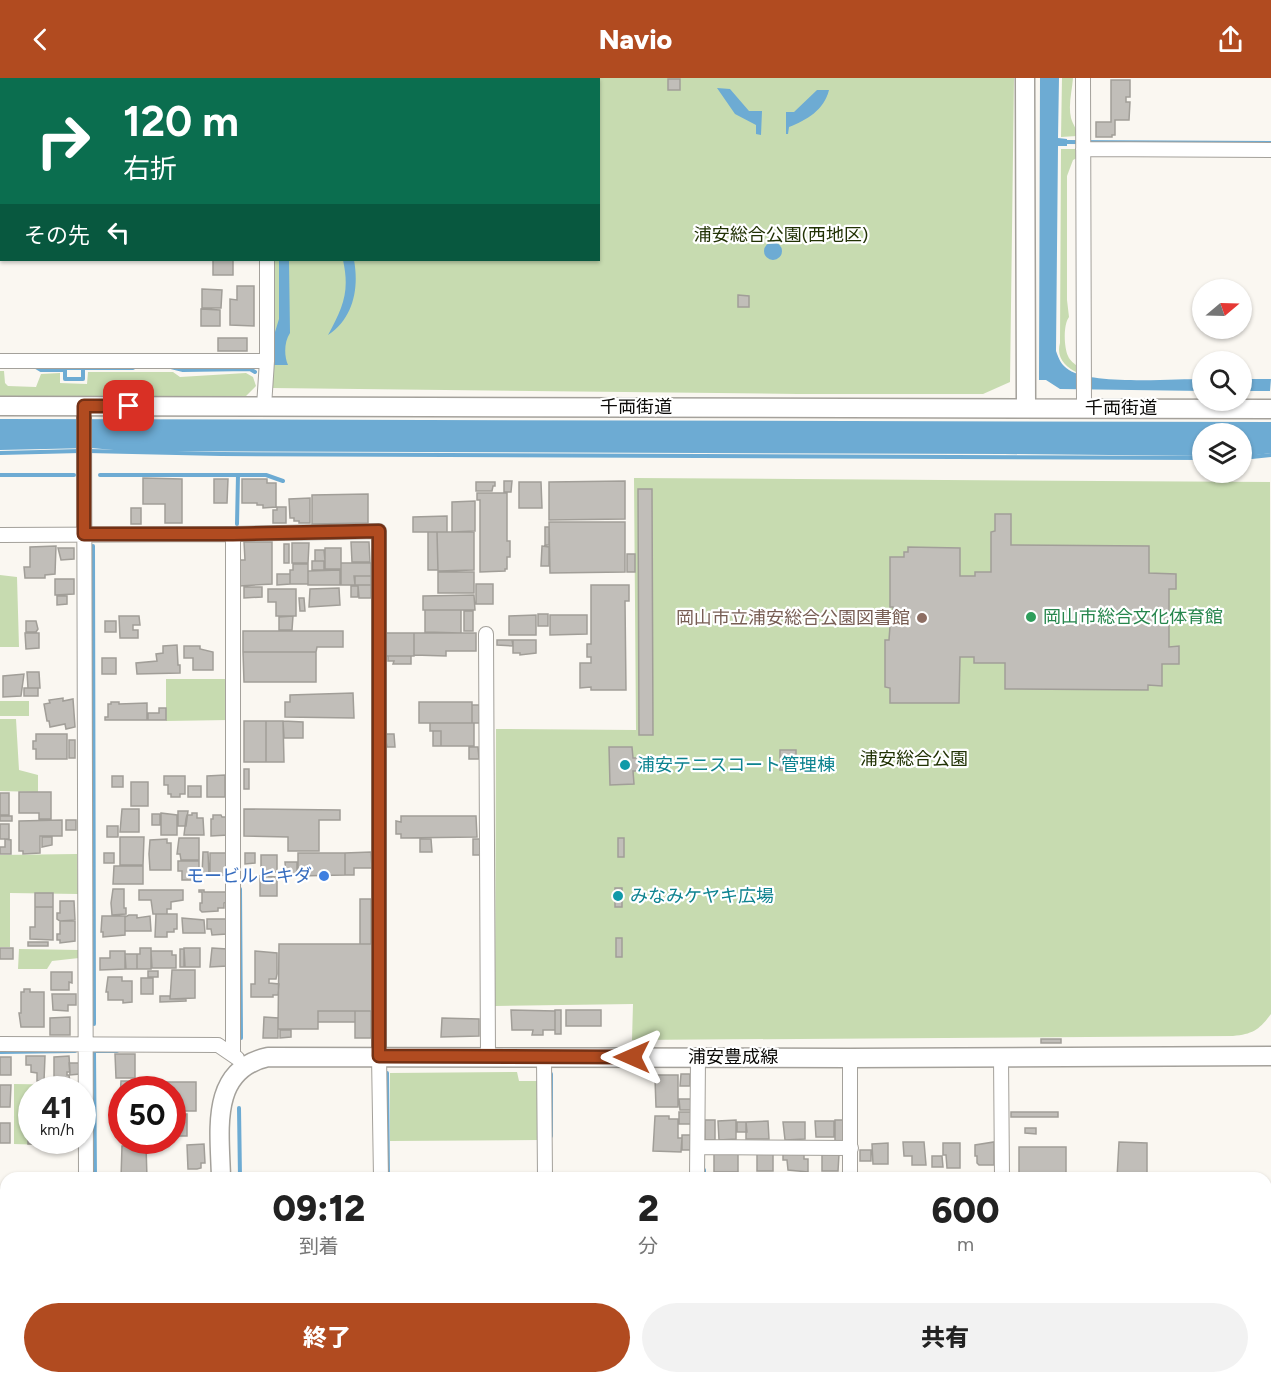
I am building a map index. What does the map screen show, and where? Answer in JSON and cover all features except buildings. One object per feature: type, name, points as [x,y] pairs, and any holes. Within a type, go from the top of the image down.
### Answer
[{"type":"street","points":[[1025,78],[1026,408]]},
{"type":"street","points":[[1083,78],[1084,400]]},
{"type":"street","points":[[1083,144],[1271,150]]},
{"type":"street","points":[[264,406],[267,361],[267,261]]},
{"type":"street","points":[[0,361],[267,361]]},
{"type":"street","name":"千両街道","points":[[0,406],[84,411],[264,406],[1026,408],[1084,400],[1271,409]]},
{"type":"street","points":[[84,411],[86,1172]]},
{"type":"street","points":[[0,535],[379,531],[381,1172]]},
{"type":"street","points":[[221,1172],[220,1111],[224,1092],[239,1060],[233,534]]},
{"type":"street","points":[[486,634],[488,1057]]},
{"type":"street","points":[[0,1044],[218,1046],[239,1060]]},
{"type":"street","name":"浦安豊成線","points":[[239,1060],[268,1057],[379,1056],[544,1058],[1271,1056]]},
{"type":"street","points":[[698,1057],[698,1172]]},
{"type":"street","points":[[1001,1057],[1002,1172]]},
{"type":"street","points":[[544,1058],[545,1172]]},
{"type":"street","points":[[850,1058],[850,1172]]},
{"type":"street","points":[[698,1147],[850,1148]]},
{"type":"green space","name":"浦安総合公園(西地区)","points":[[600,78],[1014,78],[1010,382],[983,394],[272,388],[271,261],[600,261]]},
{"type":"green space","points":[[1062,78],[1073,78],[1070,113],[1077,136],[1061,137]]},
{"type":"green space","points":[[1061,149],[1077,149],[1077,158],[1073,160],[1067,176],[1069,317],[1065,336],[1068,356],[1078,367],[1078,373],[1066,365],[1059,353]]},
{"type":"green space","points":[[0,371],[4,371],[5,383],[8,386],[36,387],[41,374],[60,373],[60,383],[87,384],[88,372],[173,372],[180,377],[246,373],[253,377],[256,386],[245,397],[0,397]]},
{"type":"green space","name":"浦安総合公園","points":[[634,478],[1270,482],[1271,1014],[1255,1030],[1233,1036],[632,1040],[633,1004],[495,1006],[496,729],[636,730]]},
{"type":"green space","points":[[0,575],[17,577],[19,647],[0,647]]},
{"type":"green space","points":[[166,679],[229,679],[229,720],[166,721]]},
{"type":"green space","points":[[0,701],[29,701],[29,716],[0,716]]},
{"type":"green space","points":[[0,719],[16,719],[19,770],[38,775],[38,792],[0,791]]},
{"type":"green space","points":[[77,854],[78,894],[10,893],[10,947],[0,947],[0,855]]},
{"type":"green space","points":[[19,949],[80,950],[79,958],[52,961],[47,969],[18,969]]},
{"type":"green space","points":[[517,1072],[519,1081],[539,1081],[539,1140],[390,1141],[390,1073]]},
{"type":"green space","points":[[14,1084],[18,1084],[18,1144],[14,1144]]},
{"type":"water","points":[[1040,78],[1059,78],[1058,138],[1067,139],[1067,146],[1058,146],[1056,351],[1059,359],[1069,370],[1095,378],[1192,379],[1192,391],[1060,389],[1046,380],[1039,380]]},
{"type":"water","points":[[717,88],[730,89],[749,111],[762,111],[761,135],[756,134],[756,125],[735,114]]},
{"type":"water","points":[[817,90],[829,90],[819,109],[789,127],[788,134],[786,134],[786,112],[794,112]]},
{"type":"water","points":[[773,242],[779,245],[782,251],[779,257],[773,260],[767,257],[764,251],[767,245]]},
{"type":"water","points":[[279,261],[289,261],[290,333],[285,349],[288,365],[274,365],[275,332],[279,319]]},
{"type":"water","points":[[343,261],[354,261],[356,281],[353,301],[344,320],[328,335],[344,299]]},
{"type":"water","points":[[1252,379],[1271,379],[1270,391],[1252,391]]},
{"type":"water","points":[[0,419],[1271,422],[1271,453],[1252,456],[1252,423],[1192,423],[1192,456],[125,451],[91,448],[0,450]]},
{"type":"waterway","points":[[1065,142],[1271,143]]},
{"type":"waterway","points":[[36,367],[41,370],[133,368]]},
{"type":"waterway","points":[[171,367],[183,370],[250,369],[255,372]]},
{"type":"waterway","points":[[65,370],[65,379],[83,379],[83,368]]},
{"type":"waterway","points":[[0,453],[80,451]]},
{"type":"waterway","points":[[88,451],[221,454],[1192,458]]},
{"type":"waterway","points":[[1252,457],[1271,455]]},
{"type":"waterway","points":[[0,475],[74,475]]},
{"type":"waterway","points":[[100,475],[266,475],[283,481]]},
{"type":"waterway","points":[[237,524],[238,475]]},
{"type":"waterway","points":[[93,546],[94,1024]]},
{"type":"waterway","points":[[240,889],[241,1038]]},
{"type":"waterway","points":[[0,1052],[75,1051]]},
{"type":"waterway","points":[[95,1172],[94,1051],[117,1051]]},
{"type":"waterway","points":[[387,1073],[388,1172]]},
{"type":"waterway","points":[[551,1074],[551,1136]]},
{"type":"waterway","points":[[239,1108],[240,1172]]},
{"type":"place","name":"岡山市総合文化体育館","points":[[1031,617]]},
{"type":"place","name":"岡山市立浦安総合公園図書館","points":[[922,618]]},
{"type":"place","name":"浦安テニスコート管理棟","points":[[625,765]]},
{"type":"place","name":"モービルヒキダ","points":[[324,876]]},
{"type":"place","name":"みなみケヤキ広場","points":[[618,896]]},
{"type":"route","points":[[129,406],[84,406],[84,534],[379,531],[379,1056],[632,1057]]}]
